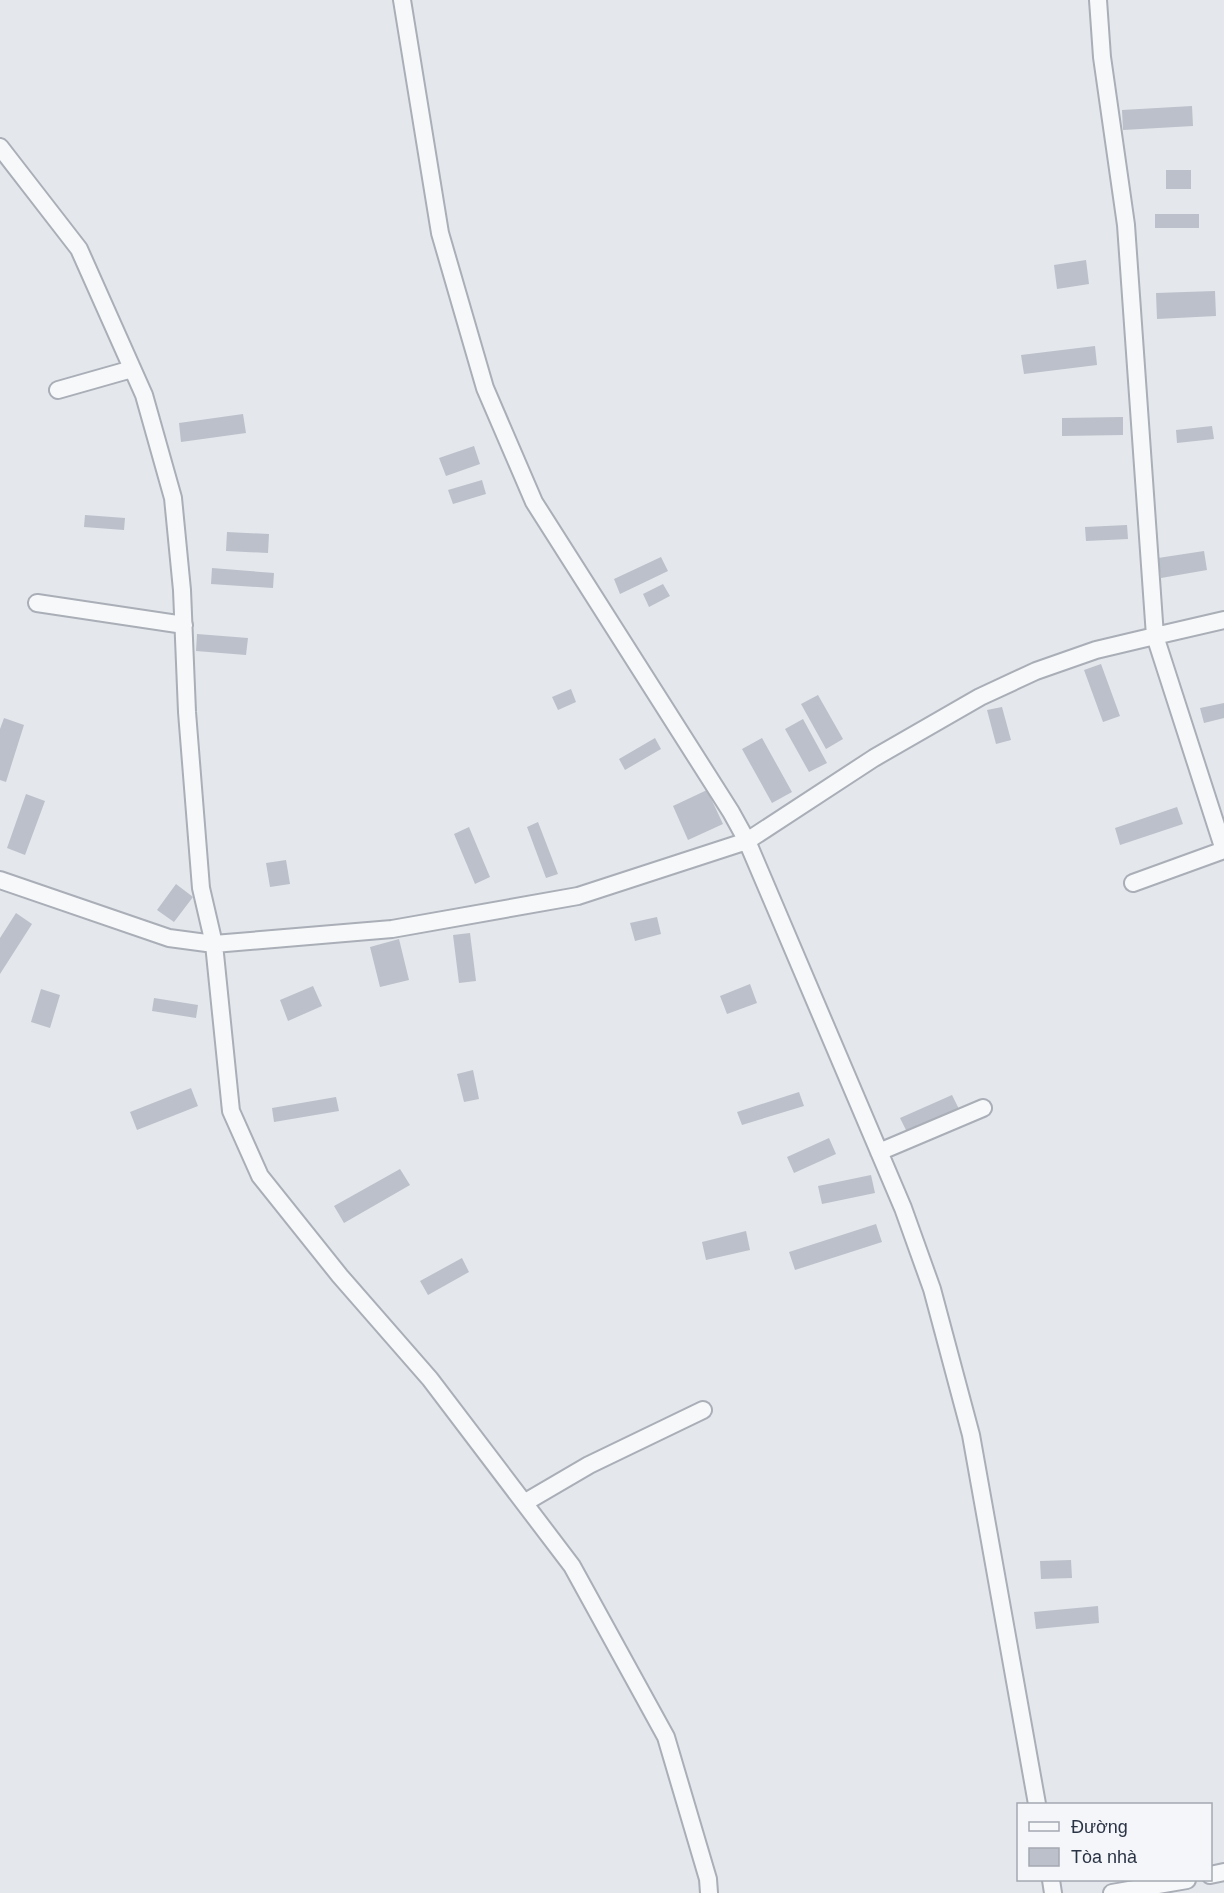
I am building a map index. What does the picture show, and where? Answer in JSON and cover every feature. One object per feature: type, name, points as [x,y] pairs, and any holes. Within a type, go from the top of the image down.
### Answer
[{"type":"street","points":[[402,0],[440,233],[485,388],[534,502],[731,812],[747,841],[879,1152],[932,1289],[971,1435],[1037,1803]]},
{"type":"street","points":[[1098,0],[1102,57],[1126,225],[1155,636],[1224,850],[1133,883]]},
{"type":"street","points":[[0,147],[79,249],[144,395],[173,498],[184,625],[187,712],[201,888],[214,944],[231,1111],[260,1176],[340,1276],[430,1379],[572,1566],[666,1737],[708,1879],[709,1893]]},
{"type":"street","points":[[58,390],[132,369]]},
{"type":"street","points":[[37,603],[184,625]]},
{"type":"street","points":[[0,880],[169,938],[214,944],[392,929],[578,896],[747,841],[874,758],[980,697],[1036,671],[1113,644],[1224,620]]},
{"type":"street","points":[[879,1152],[983,1108]]},
{"type":"street","points":[[524,1503],[589,1465],[703,1410]]},
{"type":"street","points":[[1112,1893],[1181,1881]]},
{"type":"building","points":[[1192,106],[1193,126],[1123,130],[1122,110]]},
{"type":"building","points":[[1166,170],[1191,170],[1191,189],[1166,189]]},
{"type":"building","points":[[1155,214],[1199,214],[1199,228],[1155,228]]},
{"type":"building","points":[[1086,260],[1089,284],[1057,289],[1054,265]]},
{"type":"building","points":[[1215,291],[1216,316],[1157,319],[1156,293]]},
{"type":"building","points":[[1095,346],[1097,365],[1024,374],[1021,355]]},
{"type":"building","points":[[243,414],[246,433],[181,442],[179,423]]},
{"type":"building","points":[[1123,417],[1123,435],[1062,436],[1062,418]]},
{"type":"building","points":[[1212,426],[1214,439],[1177,443],[1176,430]]},
{"type":"building","points":[[474,446],[480,464],[446,476],[439,458]]},
{"type":"building","points":[[482,480],[486,494],[453,504],[448,490]]},
{"type":"building","points":[[85,515],[125,518],[124,530],[84,527]]},
{"type":"building","points":[[1127,525],[1128,539],[1086,541],[1085,527]]},
{"type":"building","points":[[227,532],[269,534],[268,553],[226,551]]},
{"type":"building","points":[[1204,551],[1207,570],[1161,578],[1158,558]]},
{"type":"building","points":[[661,557],[668,571],[620,594],[614,579]]},
{"type":"building","points":[[212,568],[274,573],[273,588],[211,584]]},
{"type":"building","points":[[663,584],[670,596],[649,607],[643,594]]},
{"type":"building","points":[[197,634],[248,638],[246,655],[196,651]]},
{"type":"building","points":[[1101,664],[1120,716],[1103,722],[1084,670]]},
{"type":"building","points":[[571,689],[576,702],[558,710],[552,697]]},
{"type":"building","points":[[818,695],[843,739],[826,749],[801,704]]},
{"type":"building","points":[[1224,703],[1224,718],[1204,723],[1200,708]]},
{"type":"building","points":[[1002,707],[1011,740],[996,744],[987,710]]},
{"type":"building","points":[[4,718],[24,725],[6,782],[0,780],[0,729]]},
{"type":"building","points":[[803,719],[827,763],[809,772],[785,729]]},
{"type":"building","points":[[655,738],[661,749],[625,770],[619,759]]},
{"type":"building","points":[[762,738],[792,792],[772,803],[742,749]]},
{"type":"building","points":[[707,790],[723,824],[688,840],[673,806]]},
{"type":"building","points":[[26,794],[45,801],[25,855],[7,848]]},
{"type":"building","points":[[1177,807],[1183,824],[1120,845],[1115,828]]},
{"type":"building","points":[[538,822],[558,874],[546,878],[527,827]]},
{"type":"building","points":[[469,827],[490,877],[475,884],[454,834]]},
{"type":"building","points":[[286,860],[290,884],[270,887],[266,863]]},
{"type":"building","points":[[176,884],[193,897],[174,922],[157,910]]},
{"type":"building","points":[[16,913],[32,924],[0,974],[0,938]]},
{"type":"building","points":[[657,917],[661,934],[635,941],[630,923]]},
{"type":"building","points":[[470,933],[476,981],[459,983],[453,935]]},
{"type":"building","points":[[399,939],[409,980],[380,987],[370,947]]},
{"type":"building","points":[[750,984],[757,1003],[727,1014],[720,996]]},
{"type":"building","points":[[313,986],[322,1006],[288,1021],[280,1000]]},
{"type":"building","points":[[41,989],[60,995],[50,1028],[31,1022]]},
{"type":"building","points":[[154,998],[198,1005],[196,1018],[152,1011]]},
{"type":"building","points":[[473,1070],[479,1099],[464,1102],[457,1074]]},
{"type":"building","points":[[191,1088],[198,1106],[137,1130],[130,1112]]},
{"type":"building","points":[[799,1092],[804,1106],[742,1125],[737,1112]]},
{"type":"building","points":[[952,1095],[959,1109],[907,1132],[900,1118]]},
{"type":"building","points":[[336,1097],[339,1111],[274,1122],[272,1108]]},
{"type":"building","points":[[829,1138],[836,1154],[794,1173],[787,1157]]},
{"type":"building","points":[[400,1169],[410,1185],[344,1223],[334,1206]]},
{"type":"building","points":[[871,1175],[875,1193],[822,1204],[818,1186]]},
{"type":"building","points":[[876,1224],[882,1242],[795,1270],[789,1252]]},
{"type":"building","points":[[746,1231],[750,1250],[706,1260],[702,1242]]},
{"type":"building","points":[[462,1258],[469,1272],[428,1295],[420,1281]]},
{"type":"building","points":[[1071,1560],[1072,1578],[1041,1579],[1040,1561]]},
{"type":"building","points":[[1098,1606],[1099,1623],[1036,1629],[1034,1612]]}]
